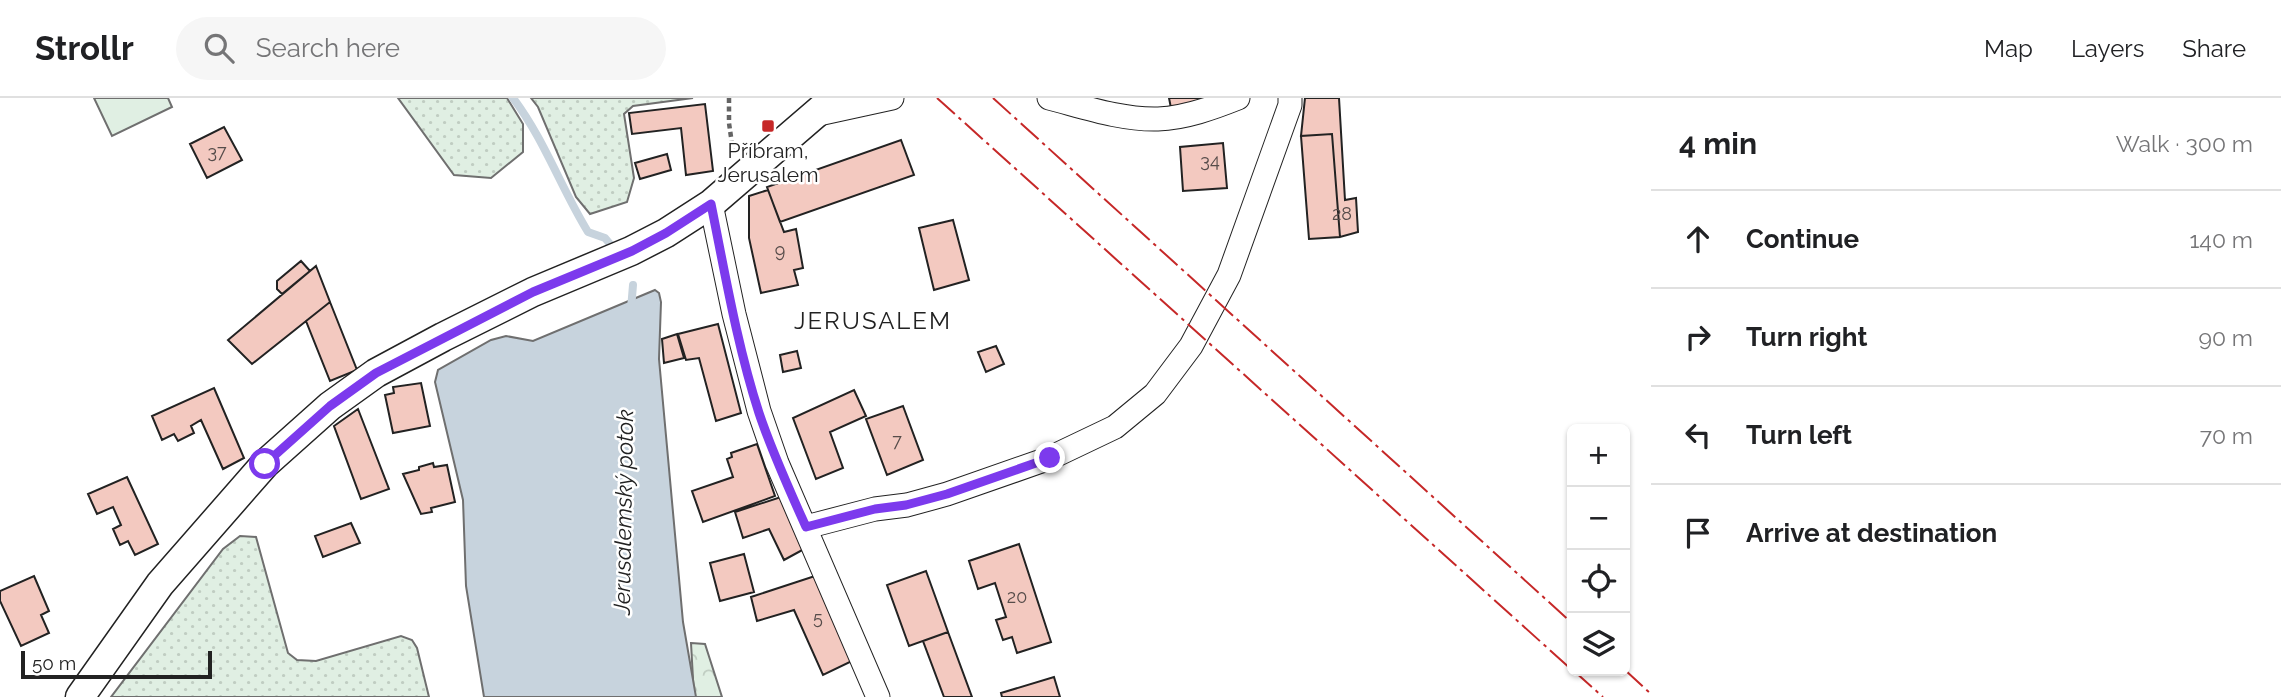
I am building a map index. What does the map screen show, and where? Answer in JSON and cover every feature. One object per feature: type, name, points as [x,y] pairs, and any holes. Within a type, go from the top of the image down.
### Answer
[{"type":"street","points":[[80,697],[160,584],[265,464],[330,406],[376,373],[443,337],[533,292],[632,251],[666,233],[711,204],[824,107],[892,98]]},
{"type":"street","points":[[1049,98],[1122,116],[1158,119],[1190,114],[1238,98]]},
{"type":"street","points":[[806,527],[947,494],[1050,458],[1115,427],[1155,394],[1191,346],[1229,275],[1290,105],[1290,98]]},
{"type":"street","points":[[711,204],[734,314],[759,411],[777,463],[878,697]]},
{"type":"path","points":[[729,98],[733,154],[743,178]]},
{"type":"green space","points":[[94,98],[168,98],[172,107],[112,136]]},
{"type":"green space","points":[[398,98],[507,98],[523,124],[523,152],[491,178],[454,175]]},
{"type":"green space","points":[[531,98],[693,98],[633,106],[624,114],[634,178],[627,202],[590,214],[576,197],[538,107]]},
{"type":"green space","points":[[240,536],[256,537],[288,653],[297,660],[316,661],[401,636],[412,640],[417,648],[429,697],[111,697],[223,549]]},
{"type":"green space","points":[[691,643],[705,644],[722,697],[694,697]]},
{"type":"water","points":[[655,290],[659,293],[661,302],[659,359],[683,622],[696,697],[484,697],[466,586],[463,500],[435,382],[438,370],[491,340],[506,336],[533,341]]},
{"type":"building","points":[[1169,98],[1211,98],[1171,108]]},
{"type":"building","points":[[1305,98],[1339,98],[1345,200],[1356,198],[1358,232],[1340,237],[1332,134],[1301,136]]},
{"type":"building","points":[[705,104],[713,171],[686,175],[681,128],[632,134],[629,113]]},
{"type":"building","points":[[224,127],[242,160],[207,178],[190,144]]},
{"type":"building","points":[[1332,134],[1340,237],[1309,239],[1301,136]]},
{"type":"building","points":[[901,140],[914,175],[780,222],[767,187]]},
{"type":"building","points":[[1223,143],[1227,188],[1183,191],[1180,147]]},
{"type":"building","points":[[667,154],[671,170],[640,179],[635,163]]},
{"type":"building","points":[[768,190],[784,232],[796,229],[803,268],[794,270],[798,285],[761,293],[749,238],[749,196]]},
{"type":"building","points":[[953,220],[969,280],[934,290],[919,228]]},
{"type":"building","points":[[301,261],[310,271],[282,294],[277,289],[277,281]]},
{"type":"building","points":[[316,266],[330,302],[252,364],[228,340]]},
{"type":"building","points":[[330,302],[357,370],[330,381],[306,321]]},
{"type":"building","points":[[718,324],[741,413],[716,421],[699,358],[686,360],[678,334]]},
{"type":"building","points":[[677,334],[684,358],[664,363],[662,339]]},
{"type":"building","points":[[996,346],[1004,364],[986,372],[978,352]]},
{"type":"building","points":[[797,351],[801,368],[783,372],[780,355]]},
{"type":"building","points":[[421,383],[430,426],[393,433],[385,395],[394,393],[393,387]]},
{"type":"building","points":[[214,388],[244,458],[223,469],[201,420],[191,426],[194,433],[178,441],[174,434],[162,440],[152,416]]},
{"type":"building","points":[[854,390],[866,416],[830,432],[843,468],[816,479],[793,418]]},
{"type":"building","points":[[903,406],[923,460],[887,475],[866,419]]},
{"type":"building","points":[[358,409],[389,489],[361,499],[334,426]]},
{"type":"building","points":[[757,444],[775,496],[703,522],[692,491],[733,477],[727,459],[732,457],[731,453]]},
{"type":"building","points":[[433,463],[434,467],[447,465],[455,502],[431,508],[432,512],[421,514],[403,474]]},
{"type":"building","points":[[127,477],[158,544],[135,555],[128,541],[120,545],[113,529],[121,525],[113,507],[97,514],[88,494]]},
{"type":"building","points":[[784,496],[806,548],[784,560],[769,529],[743,538],[735,512]]},
{"type":"building","points":[[351,523],[360,543],[323,557],[315,536]]},
{"type":"building","points":[[1019,544],[1051,642],[1017,653],[1012,637],[1003,640],[996,620],[1006,617],[995,583],[978,589],[969,561]]},
{"type":"building","points":[[744,554],[754,592],[720,601],[710,563]]},
{"type":"building","points":[[926,571],[948,632],[909,646],[887,585]]},
{"type":"building","points":[[818,575],[852,661],[823,675],[794,610],[757,621],[751,597]]},
{"type":"building","points":[[34,576],[49,611],[41,615],[49,633],[21,646],[0,601],[0,591]]},
{"type":"building","points":[[948,632],[972,697],[944,697],[923,641]]},
{"type":"building","points":[[1054,677],[1060,697],[1002,697],[1001,693]]},
{"type":"waterway","name":"Jerusalemský potok","points":[[513,98],[534,130],[588,232],[605,238],[610,244]]},
{"type":"waterway","name":"Jerusalemský potok","points":[[631,309],[633,285]]},
{"type":"power","points":[[937,98],[1567,665]]},
{"type":"power","points":[[993,98],[1567,618]]},
{"type":"power","points":[[1630,675],[1651,694]]},
{"type":"power","points":[[1580,676],[1603,697]]},
{"type":"place","name":"Příbram, Jerusalem","points":[[768,126]]},
{"type":"district","name":"JERUSALEM","points":[[873,320]]},
{"type":"route","points":[[265,464],[330,406],[376,373],[533,292],[632,251],[711,204],[734,314],[759,411],[777,463],[806,527],[947,494],[1050,458]]}]
